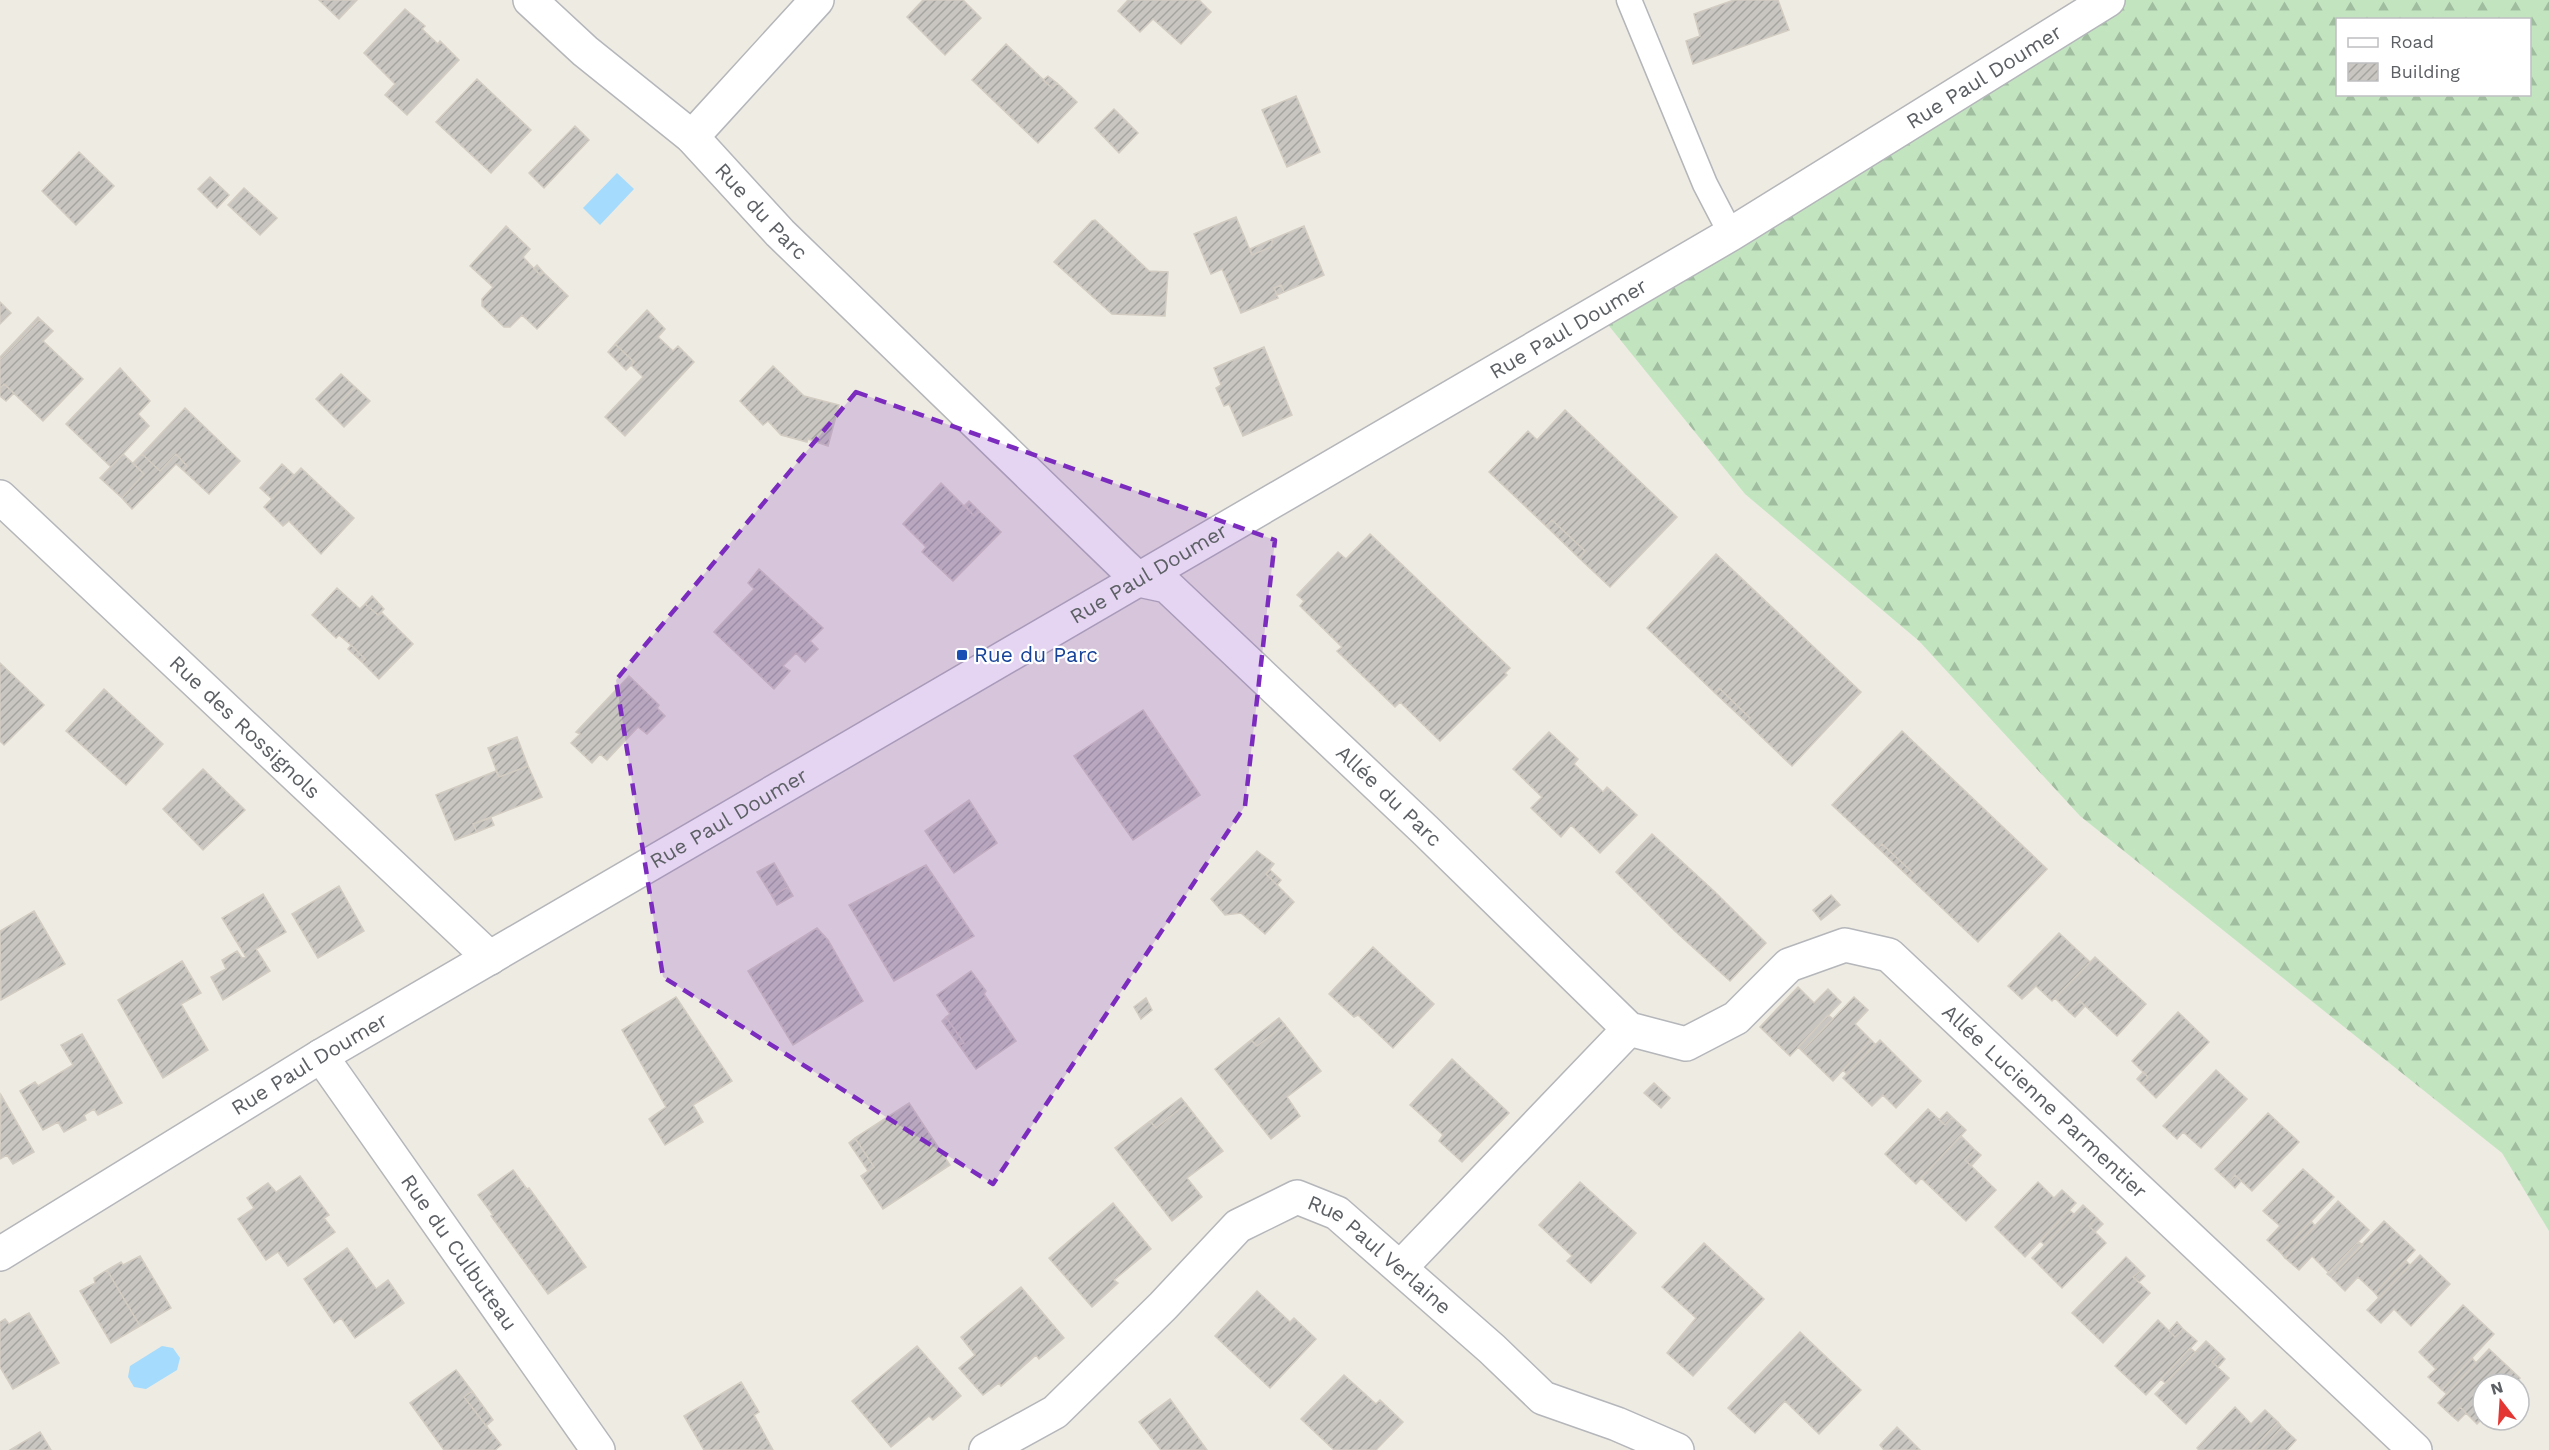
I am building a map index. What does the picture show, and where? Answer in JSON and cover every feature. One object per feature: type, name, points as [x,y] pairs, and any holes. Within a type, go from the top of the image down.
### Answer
[{"type":"street","name":"Rue du Parc","points":[[530,0],[585,51],[692,137],[780,233],[1139,580]]},
{"type":"street","points":[[692,137],[817,0]]},
{"type":"street","name":"Rue Paul Doumer","points":[[0,1254],[321,1056],[1731,234],[2108,0]]},
{"type":"street","name":"Rue des Rossignols","points":[[0,497],[490,958]]},
{"type":"street","name":"Allée du Parc","points":[[1139,580],[1167,586],[1425,830],[1629,1029]]},
{"type":"street","name":"Allée Lucienne Parmentier","points":[[1629,1029],[1686,1044],[1736,1018],[1789,965],[1845,945],[1889,955],[2415,1450]]},
{"type":"street","points":[[1401,1267],[1629,1029]]},
{"type":"street","name":"Rue du Culbuteau","points":[[321,1056],[598,1450]]},
{"type":"street","name":"Rue Paul Verlaine","points":[[986,1450],[1055,1412],[1163,1306],[1238,1226],[1297,1197],[1337,1213],[1492,1348],[1543,1398],[1617,1424],[1677,1450]]},
{"type":"lane","points":[[1629,0],[1705,184],[1731,234]]},
{"type":"highlighted area","points":[[856,392],[1275,540],[1245,806],[993,1184],[663,977],[616,680]]},
{"type":"green space","points":[[2119,0],[2549,0],[2549,1231],[2502,1153],[2080,816],[1919,641],[1745,494],[1588,300]]},
{"type":"water","points":[[617,173],[634,189],[600,225],[583,208]]},
{"type":"water","points":[[162,1346],[173,1348],[180,1358],[177,1370],[146,1389],[134,1387],[128,1377],[130,1366]]},
{"type":"building","points":[[319,0],[357,0],[339,19]]},
{"type":"building","points":[[923,0],[963,0],[981,18],[945,55],[907,17]]},
{"type":"building","points":[[1128,0],[1199,0],[1211,12],[1181,44],[1153,19],[1140,32],[1118,11]]},
{"type":"building","points":[[1734,0],[1778,0],[1789,30],[1693,64],[1686,41],[1700,36],[1694,14]]},
{"type":"building","points":[[405,9],[425,26],[422,29],[438,44],[440,41],[459,60],[407,115],[385,95],[395,84],[364,53]]},
{"type":"building","points":[[1006,44],[1052,88],[1057,83],[1077,102],[1038,143],[972,80]]},
{"type":"building","points":[[1048,76],[1057,83],[1052,88],[1043,80]]},
{"type":"building","points":[[477,79],[531,130],[491,173],[436,122]]},
{"type":"building","points":[[1296,96],[1320,152],[1287,167],[1262,110]]},
{"type":"building","points":[[1114,109],[1138,133],[1119,153],[1095,128]]},
{"type":"building","points":[[575,126],[589,140],[544,188],[529,173]]},
{"type":"building","points":[[79,152],[114,186],[76,225],[42,191]]},
{"type":"building","points":[[210,177],[229,195],[217,208],[198,189]]},
{"type":"building","points":[[244,188],[277,218],[260,235],[228,205]]},
{"type":"building","points":[[1236,217],[1252,255],[1271,247],[1273,239],[1304,226],[1324,275],[1284,292],[1281,285],[1274,288],[1278,298],[1241,313],[1222,269],[1211,274],[1194,234]]},
{"type":"building","points":[[1095,220],[1149,271],[1168,272],[1165,316],[1112,314],[1054,262]]},
{"type":"building","points":[[506,226],[530,249],[523,257],[540,275],[543,272],[568,296],[537,329],[522,315],[510,327],[504,327],[482,306],[482,299],[493,287],[470,266]]},
{"type":"building","points":[[1273,239],[1271,247],[1252,255],[1250,249]]},
{"type":"building","points":[[537,265],[543,272],[540,275],[534,268]]},
{"type":"building","points":[[1281,285],[1284,292],[1277,295],[1274,288]]},
{"type":"building","points":[[0,302],[11,313],[0,324]]},
{"type":"building","points":[[647,310],[665,329],[658,337],[673,351],[678,346],[694,362],[625,436],[605,417],[643,377],[631,365],[634,362],[615,344]]},
{"type":"building","points":[[38,317],[40,319],[0,360],[0,357]]},
{"type":"building","points":[[40,319],[53,331],[43,341],[83,379],[43,421],[4,384],[0,388],[0,360]]},
{"type":"building","points":[[615,344],[634,362],[626,370],[608,352]]},
{"type":"building","points":[[1264,347],[1292,415],[1243,436],[1229,404],[1224,406],[1216,388],[1221,385],[1214,368]]},
{"type":"building","points":[[773,366],[804,396],[839,405],[828,446],[808,439],[807,442],[781,435],[768,421],[763,425],[740,401]]},
{"type":"building","points":[[120,368],[150,401],[138,414],[149,426],[111,467],[66,424]]},
{"type":"building","points":[[341,374],[355,387],[330,413],[316,399]]},
{"type":"building","points":[[4,384],[14,393],[6,401],[0,396],[0,388]]},
{"type":"building","points":[[355,387],[370,401],[344,427],[330,413]]},
{"type":"building","points":[[185,408],[240,461],[209,494],[183,470],[187,466],[176,454],[160,471],[142,454]]},
{"type":"building","points":[[1565,410],[1677,517],[1610,587],[1579,558],[1585,551],[1552,520],[1546,526],[1489,472],[1528,431],[1537,440]]},
{"type":"building","points":[[123,454],[144,474],[122,498],[100,478]]},
{"type":"building","points":[[142,454],[160,471],[176,454],[187,466],[183,470],[176,464],[132,509],[122,498],[144,474],[133,463]]},
{"type":"building","points":[[282,464],[294,475],[272,499],[260,488]]},
{"type":"building","points":[[301,468],[354,518],[321,554],[289,521],[283,526],[264,507]]},
{"type":"building","points":[[941,483],[974,516],[979,511],[1001,532],[953,581],[922,552],[926,547],[903,524]]},
{"type":"building","points":[[969,501],[979,511],[974,516],[965,505]]},
{"type":"building","points":[[1552,520],[1585,551],[1579,558],[1546,526]]},
{"type":"building","points":[[1370,534],[1510,668],[1505,673],[1507,675],[1440,741],[1400,702],[1395,707],[1337,651],[1342,647],[1300,606],[1304,601],[1297,595],[1338,552],[1346,559]]},
{"type":"building","points":[[1716,554],[1861,692],[1792,766],[1746,722],[1750,718],[1719,688],[1715,693],[1647,628]]},
{"type":"building","points":[[759,569],[823,628],[810,641],[818,649],[805,662],[796,653],[783,666],[790,671],[774,689],[714,632],[754,589],[748,583]]},
{"type":"building","points":[[337,588],[360,609],[365,604],[378,615],[381,612],[413,644],[379,679],[362,662],[365,659],[351,645],[339,635],[336,638],[312,615]]},
{"type":"building","points":[[372,596],[384,609],[378,615],[365,604]]},
{"type":"building","points":[[351,645],[365,659],[362,662],[348,649]]},
{"type":"building","points":[[0,663],[44,705],[4,745],[0,741]]},
{"type":"building","points":[[629,676],[659,705],[657,708],[665,716],[647,734],[638,727],[607,760],[600,754],[592,763],[571,743],[580,734],[576,732]]},
{"type":"building","points":[[1719,688],[1750,718],[1746,722],[1715,693]]},
{"type":"building","points":[[104,689],[163,744],[126,785],[66,731]]},
{"type":"building","points":[[1143,710],[1200,795],[1133,840],[1074,756]]},
{"type":"building","points":[[1902,731],[2047,869],[1978,942],[1909,877],[1913,873],[1882,844],[1878,848],[1832,805]]},
{"type":"building","points":[[1549,732],[1578,759],[1574,764],[1603,792],[1607,787],[1637,815],[1600,853],[1571,825],[1561,837],[1531,808],[1542,797],[1513,769]]},
{"type":"building","points":[[517,737],[528,766],[499,777],[488,748]]},
{"type":"building","points":[[528,766],[542,797],[473,824],[477,832],[455,840],[436,795],[496,771],[499,777]]},
{"type":"building","points":[[203,769],[245,810],[203,850],[163,809]]},
{"type":"building","points":[[969,800],[997,843],[954,873],[925,831]]},
{"type":"building","points":[[491,818],[494,825],[477,832],[473,824]]},
{"type":"building","points":[[1652,834],[1766,943],[1730,981],[1676,932],[1616,872]]},
{"type":"building","points":[[1882,844],[1913,873],[1909,877],[1878,848]]},
{"type":"building","points":[[1257,851],[1274,864],[1266,874],[1294,902],[1265,934],[1241,913],[1225,915],[1211,899]]},
{"type":"building","points":[[774,863],[788,887],[772,896],[757,872]]},
{"type":"building","points":[[926,865],[974,936],[894,981],[849,905]]},
{"type":"building","points":[[1270,870],[1281,880],[1277,885],[1266,874]]},
{"type":"building","points":[[339,886],[364,931],[318,958],[292,914]]},
{"type":"building","points":[[788,887],[793,896],[777,905],[772,896]]},
{"type":"building","points":[[263,894],[286,932],[256,949],[270,971],[223,1000],[211,977],[226,969],[222,960],[237,951],[242,958],[246,957],[222,918]]},
{"type":"building","points":[[1831,895],[1840,905],[1821,920],[1813,910]]},
{"type":"building","points":[[34,911],[65,964],[1,1000],[0,931]]},
{"type":"building","points":[[817,928],[828,940],[863,1001],[793,1045],[748,971]]},
{"type":"building","points":[[2059,933],[2090,962],[2052,1001],[2036,986],[2022,999],[2008,986]]},
{"type":"building","points":[[1373,947],[1434,1004],[1393,1048],[1358,1015],[1354,1017],[1329,994]]},
{"type":"building","points":[[2095,957],[2146,1004],[2117,1036],[2080,1001],[2069,1012],[2055,998]]},
{"type":"building","points":[[182,961],[201,993],[181,1004],[208,1050],[163,1078],[118,1000]]},
{"type":"building","points":[[971,971],[986,991],[984,994],[1016,1041],[976,1069],[959,1045],[964,1043],[946,1017],[950,1014],[937,995]]},
{"type":"building","points":[[1798,987],[1814,1003],[1828,989],[1841,1002],[1790,1056],[1760,1027]]},
{"type":"building","points":[[676,997],[732,1081],[693,1105],[703,1122],[665,1145],[649,1119],[666,1107],[622,1030]]},
{"type":"building","points":[[1854,997],[1868,1010],[1855,1024],[1871,1040],[1833,1081],[1802,1051]]},
{"type":"building","points":[[1146,998],[1152,1010],[1141,1019],[1134,1007]]},
{"type":"building","points":[[2080,1001],[2085,1006],[2075,1017],[2069,1012]]},
{"type":"building","points":[[2178,1012],[2209,1042],[2156,1098],[2142,1084],[2148,1077],[2132,1061]]},
{"type":"building","points":[[1828,1015],[1833,1019],[1802,1051],[1798,1047]]},
{"type":"building","points":[[946,1017],[964,1043],[959,1045],[942,1021]]},
{"type":"building","points":[[1279,1018],[1285,1025],[1257,1046],[1251,1040]]},
{"type":"building","points":[[1285,1025],[1321,1071],[1287,1097],[1300,1116],[1271,1139],[1215,1069],[1251,1040],[1257,1046]]},
{"type":"building","points":[[82,1034],[122,1103],[98,1115],[94,1109],[84,1115],[86,1120],[64,1132],[58,1122],[43,1130],[20,1091],[35,1082],[38,1086],[73,1065],[61,1045]]},
{"type":"building","points":[[1871,1040],[1875,1044],[1847,1074],[1843,1070]]},
{"type":"building","points":[[1880,1040],[1921,1081],[1896,1108],[1883,1095],[1872,1106],[1843,1078]]},
{"type":"building","points":[[1452,1059],[1509,1113],[1462,1162],[1439,1141],[1443,1135],[1410,1105]]},
{"type":"building","points":[[2216,1070],[2247,1099],[2201,1148],[2183,1132],[2177,1139],[2163,1126]]},
{"type":"building","points":[[2143,1072],[2148,1077],[2142,1084],[2137,1079]]},
{"type":"building","points":[[1654,1083],[1670,1098],[1661,1108],[1644,1093]]},
{"type":"building","points":[[1,1095],[34,1152],[13,1164],[7,1155],[0,1159]]},
{"type":"building","points":[[1181,1098],[1186,1104],[1156,1128],[1150,1121]]},
{"type":"building","points":[[909,1103],[950,1165],[883,1209],[861,1176],[874,1167],[855,1138]]},
{"type":"building","points":[[1186,1104],[1223,1151],[1187,1178],[1202,1197],[1172,1221],[1115,1148],[1150,1121],[1156,1128]]},
{"type":"building","points":[[1928,1109],[1945,1125],[1952,1117],[1966,1130],[1916,1184],[1885,1154]]},
{"type":"building","points":[[1947,1112],[1952,1117],[1945,1125],[1939,1120]]},
{"type":"building","points":[[2268,1113],[2299,1142],[2252,1191],[2235,1175],[2229,1182],[2215,1169]]},
{"type":"building","points":[[1961,1136],[1975,1150],[1965,1160],[1996,1190],[1966,1221],[1921,1178]]},
{"type":"building","points":[[855,1138],[874,1167],[868,1171],[849,1143]]},
{"type":"building","points":[[1975,1150],[1981,1155],[1971,1166],[1965,1160]]},
{"type":"building","points":[[2303,1169],[2334,1197],[2281,1253],[2267,1240],[2280,1226],[2263,1211]]},
{"type":"building","points":[[513,1170],[527,1189],[529,1188],[586,1267],[548,1294],[478,1195]]},
{"type":"building","points":[[2235,1175],[2241,1181],[2235,1188],[2229,1182]]},
{"type":"building","points":[[300,1176],[329,1215],[324,1218],[335,1232],[288,1266],[278,1252],[266,1260],[238,1219],[254,1208],[247,1198],[268,1183],[276,1192]]},
{"type":"building","points":[[1580,1182],[1636,1233],[1591,1283],[1567,1261],[1572,1256],[1539,1225]]},
{"type":"building","points":[[2038,1182],[2054,1198],[2062,1190],[2076,1203],[2025,1257],[1995,1227]]},
{"type":"building","points":[[2338,1201],[2369,1230],[2329,1273],[2312,1256],[2299,1270],[2285,1258]]},
{"type":"building","points":[[1113,1203],[1151,1249],[1114,1280],[1118,1283],[1092,1307],[1049,1258]]},
{"type":"building","points":[[2083,1205],[2097,1218],[2089,1226],[2106,1243],[2062,1288],[2032,1258]]},
{"type":"building","points":[[2069,1210],[2074,1214],[2045,1245],[2040,1241]]},
{"type":"building","points":[[2097,1218],[2103,1224],[2095,1232],[2089,1226]]},
{"type":"building","points":[[2311,1221],[2315,1226],[2285,1258],[2281,1253]]},
{"type":"building","points":[[2384,1221],[2415,1250],[2375,1293],[2358,1277],[2345,1291],[2331,1277]]},
{"type":"building","points":[[2358,1242],[2363,1245],[2331,1277],[2327,1274]]},
{"type":"building","points":[[1704,1243],[1764,1299],[1693,1376],[1667,1353],[1696,1318],[1662,1287]]},
{"type":"building","points":[[347,1248],[376,1289],[388,1280],[404,1303],[355,1338],[341,1318],[334,1323],[304,1279]]},
{"type":"building","points":[[2420,1255],[2450,1284],[2411,1326],[2394,1309],[2381,1323],[2367,1310]]},
{"type":"building","points":[[140,1256],[171,1308],[140,1326],[107,1270],[121,1262],[123,1265]]},
{"type":"building","points":[[2126,1257],[2140,1271],[2133,1277],[2150,1293],[2103,1343],[2072,1313]]},
{"type":"building","points":[[2406,1261],[2410,1265],[2379,1298],[2375,1293]]},
{"type":"building","points":[[107,1270],[140,1326],[111,1343],[80,1291],[95,1283],[94,1278]]},
{"type":"building","points":[[2140,1271],[2145,1276],[2139,1282],[2133,1277]]},
{"type":"building","points":[[1021,1287],[1064,1338],[1039,1359],[1036,1355],[1001,1386],[999,1383],[983,1395],[959,1368],[975,1355],[961,1337]]},
{"type":"building","points":[[1257,1291],[1290,1322],[1294,1318],[1316,1339],[1270,1388],[1215,1336]]},
{"type":"building","points":[[2463,1305],[2494,1334],[2442,1390],[2428,1377],[2436,1369],[2419,1352]]},
{"type":"building","points":[[29,1313],[59,1363],[13,1389],[0,1367],[0,1322],[5,1319],[9,1324]]},
{"type":"building","points":[[2158,1320],[2175,1337],[2183,1329],[2197,1341],[2146,1395],[2115,1366]]},
{"type":"building","points":[[2177,1322],[2183,1329],[2175,1337],[2169,1331]]},
{"type":"building","points":[[1800,1332],[1861,1390],[1819,1434],[1785,1401],[1755,1433],[1728,1408]]},
{"type":"building","points":[[2206,1341],[2220,1354],[2212,1362],[2229,1378],[2186,1424],[2155,1394]]},
{"type":"building","points":[[917,1346],[961,1396],[933,1420],[929,1416],[891,1447],[852,1401]]},
{"type":"building","points":[[2190,1348],[2195,1352],[2165,1383],[2161,1379]]},
{"type":"building","points":[[2489,1349],[2514,1372],[2471,1372],[2471,1418],[2460,1407],[2452,1416],[2438,1403]]},
{"type":"building","points":[[2220,1354],[2225,1359],[2218,1367],[2212,1362]]},
{"type":"building","points":[[2472,1358],[2476,1363],[2447,1394],[2442,1390]]},
{"type":"building","points":[[456,1370],[472,1391],[464,1397],[501,1445],[495,1450],[444,1450],[410,1403]]},
{"type":"building","points":[[1344,1375],[1376,1404],[1380,1400],[1403,1422],[1376,1450],[1334,1450],[1301,1419]]},
{"type":"building","points":[[741,1382],[759,1412],[754,1415],[773,1450],[704,1450],[684,1416]]},
{"type":"building","points":[[472,1391],[493,1420],[486,1426],[464,1397]]},
{"type":"building","points":[[1170,1399],[1207,1450],[1161,1450],[1139,1422]]},
{"type":"building","points":[[2235,1407],[2251,1424],[2265,1410],[2278,1422],[2252,1450],[2199,1450],[2197,1448]]},
{"type":"building","points":[[2460,1407],[2466,1413],[2458,1421],[2452,1416]]},
{"type":"building","points":[[2278,1422],[2282,1427],[2261,1450],[2252,1450]]},
{"type":"building","points":[[1897,1427],[1920,1450],[1884,1450],[1880,1445]]},
{"type":"building","points":[[2282,1427],[2296,1440],[2287,1450],[2261,1450]]},
{"type":"building","points":[[40,1432],[51,1450],[10,1450]]},
{"type":"place","name":"Rue du Parc","points":[[962,655]]}]
